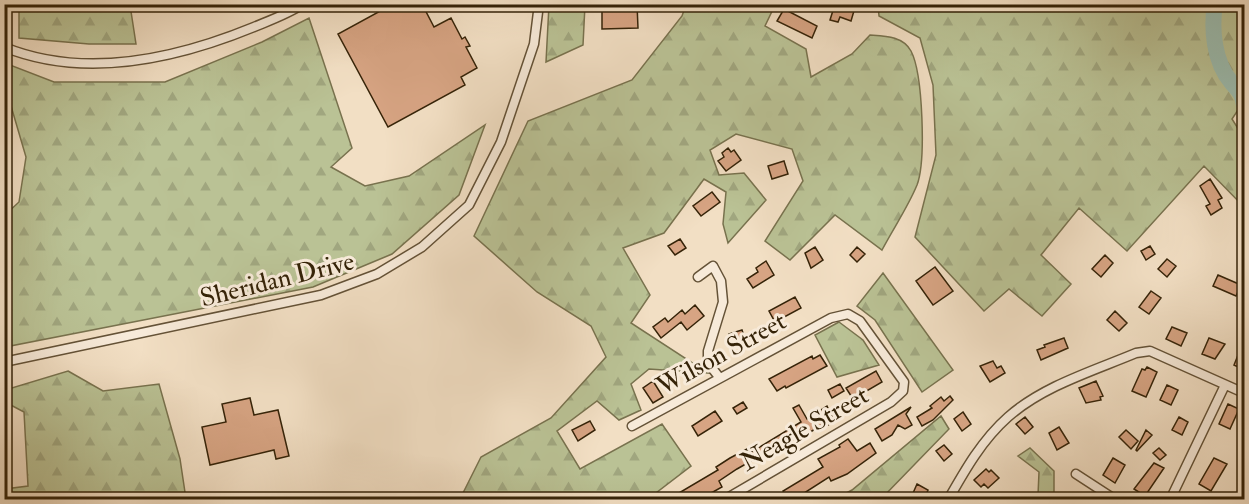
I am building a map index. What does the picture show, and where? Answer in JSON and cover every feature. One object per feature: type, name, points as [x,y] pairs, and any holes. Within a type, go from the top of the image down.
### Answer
[{"type":"street","points":[[4,46],[26,56],[82,63],[137,62],[220,41],[303,4]]},
{"type":"street","name":"Sheridan Drive","points":[[4,362],[321,295],[377,274],[422,247],[469,205],[501,142],[534,45],[539,4]]},
{"type":"street","points":[[698,277],[713,266],[721,281],[723,302],[708,351],[708,363],[719,377]]},
{"type":"street","name":"Wilson Street","points":[[632,426],[831,318],[848,314],[860,321],[904,382],[903,391]]},
{"type":"street","points":[[948,500],[973,457],[1008,417],[1051,389],[1136,353],[1150,351],[1245,393]]},
{"type":"street","points":[[1170,500],[1225,385]]},
{"type":"street","name":"Neagle Street","points":[[724,500],[891,402],[903,391]]},
{"type":"street","points":[[1076,474],[1116,500]]},
{"type":"green space","points":[[19,5],[130,5],[136,44],[89,44],[19,38]]},
{"type":"green space","points":[[549,5],[585,5],[583,45],[546,62]]},
{"type":"green space","points":[[686,5],[775,5],[765,26],[806,49],[811,77],[852,54],[870,35],[893,38],[903,42],[911,51],[915,62],[921,97],[922,157],[917,185],[882,250],[835,215],[790,260],[765,241],[803,181],[792,149],[736,134],[710,150],[719,175],[744,173],[766,200],[728,243],[723,224],[726,192],[704,179],[664,233],[623,248],[650,295],[631,323],[708,373],[649,369],[631,384],[641,410],[619,420],[597,401],[557,431],[580,469],[662,424],[691,466],[648,499],[460,499],[481,457],[551,418],[606,357],[591,326],[537,292],[474,236],[528,121],[632,80],[682,16]]},
{"type":"green space","points":[[878,5],[1242,5],[1244,12],[1244,101],[1232,119],[1244,138],[1244,207],[1204,166],[1127,251],[1079,208],[1041,255],[1071,284],[1042,316],[1009,289],[984,311],[915,237],[936,155],[933,85],[920,38],[879,16]]},
{"type":"green space","points":[[309,18],[352,148],[331,167],[365,186],[409,176],[485,125],[459,195],[392,254],[313,287],[5,347],[5,215],[19,202],[26,157],[11,106],[5,105],[5,63],[54,82],[165,82],[262,42]]},
{"type":"green space","points":[[883,273],[953,370],[922,392],[875,320],[857,306]]},
{"type":"green space","points":[[839,322],[863,340],[879,365],[837,377],[815,335]]},
{"type":"green space","points":[[68,371],[103,391],[159,384],[180,459],[186,499],[5,499],[5,489],[28,486],[24,412],[5,402],[5,390]]},
{"type":"green space","points":[[941,416],[949,429],[881,499],[835,499],[852,490]]},
{"type":"green space","points":[[1030,448],[1054,471],[1054,499],[1035,499],[1038,495],[1039,472],[1018,456]]},
{"type":"building","points":[[393,4],[422,4],[434,27],[451,18],[462,39],[465,37],[470,46],[466,47],[477,68],[461,77],[465,85],[388,127],[338,34]]},
{"type":"building","points":[[602,4],[637,4],[638,28],[602,29]]},
{"type":"building","points":[[835,4],[856,4],[851,21],[840,17],[838,22],[830,20]]},
{"type":"building","points":[[784,9],[817,26],[812,38],[777,21]]},
{"type":"building","points":[[728,148],[731,152],[734,150],[741,160],[726,171],[718,161],[724,157],[722,153]]},
{"type":"building","points":[[784,161],[788,174],[772,179],[768,166]]},
{"type":"building","points":[[1210,179],[1222,198],[1218,200],[1222,208],[1211,215],[1206,206],[1210,204],[1200,186]]},
{"type":"building","points":[[712,192],[720,202],[701,216],[693,206]]},
{"type":"building","points":[[680,239],[686,248],[675,255],[668,246]]},
{"type":"building","points":[[1150,246],[1155,254],[1146,260],[1141,251]]},
{"type":"building","points":[[815,247],[823,260],[811,268],[805,253]]},
{"type":"building","points":[[857,247],[865,254],[857,262],[850,255]]},
{"type":"building","points":[[1105,255],[1113,263],[1101,277],[1092,269]]},
{"type":"building","points":[[1167,259],[1176,266],[1167,277],[1158,269]]},
{"type":"building","points":[[766,261],[774,275],[753,288],[747,279],[758,272],[756,268]]},
{"type":"building","points":[[935,267],[953,291],[933,305],[916,281]]},
{"type":"building","points":[[1218,275],[1241,285],[1236,296],[1213,286]]},
{"type":"building","points":[[1151,291],[1161,298],[1149,314],[1139,307]]},
{"type":"building","points":[[795,297],[801,308],[775,322],[769,311]]},
{"type":"building","points":[[695,305],[704,316],[687,330],[681,322],[661,338],[653,327],[665,318],[668,322],[682,310],[685,314]]},
{"type":"building","points":[[1115,311],[1127,323],[1119,331],[1107,320]]},
{"type":"building","points":[[1172,327],[1187,333],[1181,346],[1166,339]]},
{"type":"building","points":[[742,330],[746,342],[733,346],[729,334]]},
{"type":"building","points":[[1064,338],[1068,348],[1041,360],[1037,350]]},
{"type":"building","points":[[1209,338],[1225,344],[1215,359],[1202,354]]},
{"type":"building","points":[[1245,340],[1245,370],[1234,365]]},
{"type":"building","points":[[820,355],[827,366],[786,388],[785,386],[777,391],[769,379],[812,356],[813,359]]},
{"type":"building","points":[[993,361],[997,368],[1001,366],[1005,373],[990,382],[980,366]]},
{"type":"building","points":[[1147,367],[1157,372],[1146,397],[1132,391],[1142,369],[1145,370]]},
{"type":"building","points":[[876,371],[882,382],[853,399],[846,388]]},
{"type":"building","points":[[653,381],[663,397],[653,403],[643,388]]},
{"type":"building","points":[[1096,381],[1103,396],[1100,397],[1101,400],[1086,403],[1079,388]]},
{"type":"building","points":[[840,384],[844,391],[832,398],[828,390]]},
{"type":"building","points":[[1167,385],[1178,390],[1171,405],[1160,400]]},
{"type":"building","points":[[950,396],[953,400],[933,420],[922,426],[917,417],[932,408],[930,406],[941,397],[944,401]]},
{"type":"building","points":[[250,398],[254,415],[278,410],[289,456],[276,459],[274,450],[210,465],[202,427],[226,422],[222,404]]},
{"type":"building","points":[[743,402],[747,408],[737,414],[733,408]]},
{"type":"building","points":[[1228,404],[1239,409],[1230,429],[1219,424]]},
{"type":"building","points":[[799,405],[807,419],[827,406],[834,421],[828,425],[825,423],[768,458],[765,453],[737,469],[719,481],[722,487],[713,492],[695,500],[667,500],[718,470],[716,467],[730,458],[747,449],[750,453],[801,422],[793,408]]},
{"type":"building","points":[[911,407],[906,414],[912,425],[905,429],[898,425],[892,435],[882,441],[875,429]]},
{"type":"building","points":[[715,411],[722,421],[698,436],[692,426]]},
{"type":"building","points":[[963,412],[971,424],[962,431],[954,419]]},
{"type":"building","points":[[1025,417],[1033,427],[1025,434],[1016,424]]},
{"type":"building","points":[[1179,417],[1188,422],[1182,435],[1172,430]]},
{"type":"building","points":[[590,421],[595,430],[578,441],[572,430]]},
{"type":"building","points":[[1059,427],[1069,443],[1057,450],[1049,433]]},
{"type":"building","points":[[1126,430],[1138,441],[1131,449],[1119,437]]},
{"type":"building","points":[[1146,430],[1152,435],[1137,451],[1136,450]]},
{"type":"building","points":[[848,439],[857,451],[870,443],[876,453],[847,474],[831,481],[829,477],[801,495],[804,500],[788,500],[783,491],[823,467],[818,459],[840,447],[839,445]]},
{"type":"building","points":[[944,445],[952,454],[944,461],[936,451]]},
{"type":"building","points":[[1159,448],[1166,455],[1160,460],[1153,453]]},
{"type":"building","points":[[1113,458],[1125,465],[1115,483],[1103,475]]},
{"type":"building","points":[[1214,458],[1227,464],[1211,491],[1199,484]]},
{"type":"building","points":[[1154,463],[1164,468],[1145,496],[1134,489]]},
{"type":"building","points":[[986,469],[989,472],[991,470],[999,478],[988,488],[984,484],[981,487],[974,480]]},
{"type":"building","points":[[917,484],[928,490],[924,500],[910,500]]},
{"type":"waterway","points":[[1215,4],[1213,24],[1217,55],[1225,74],[1241,94],[1244,105]]}]
